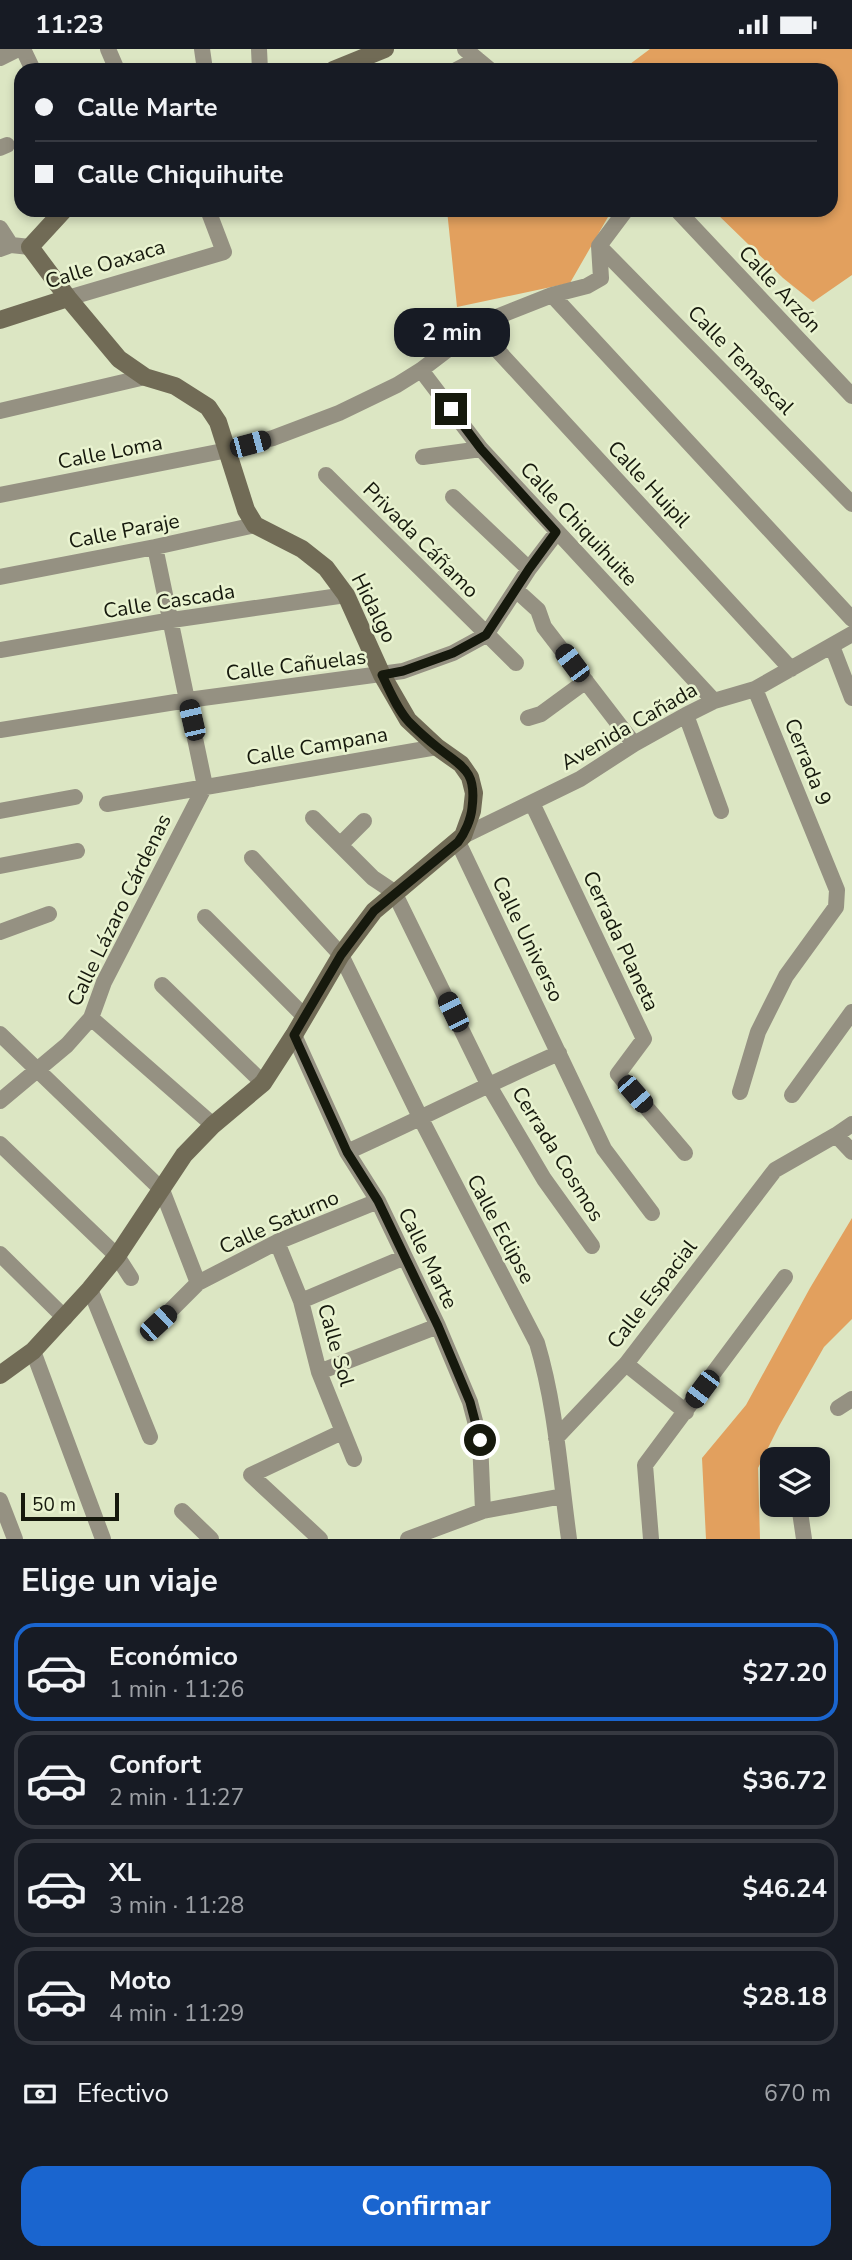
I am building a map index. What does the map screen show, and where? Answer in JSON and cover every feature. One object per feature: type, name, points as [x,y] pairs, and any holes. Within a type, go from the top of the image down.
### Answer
[{"type":"street","points":[[0,58],[20,49]]},
{"type":"street","points":[[350,63],[385,49]]},
{"type":"street","points":[[0,228],[5,247],[30,247],[58,217]]},
{"type":"street","name":"Calle Oaxaca","points":[[0,320],[224,252],[211,217]]},
{"type":"street","points":[[599,246],[621,217]]},
{"type":"street","name":"Calle Arzón","points":[[684,217],[852,396]]},
{"type":"street","name":"Calle Loma","points":[[0,495],[228,450],[272,438],[339,412],[421,370],[484,322],[552,295],[587,286],[601,278],[599,246]]},
{"type":"street","name":"Calle Temascal","points":[[599,246],[852,504]]},
{"type":"street","points":[[30,247],[119,359],[145,377],[175,386],[208,407],[218,422],[242,501],[255,525]]},
{"type":"street","points":[[552,295],[852,619]]},
{"type":"street","name":"Calle Huipil","points":[[477,327],[791,669]]},
{"type":"street","name":"Calle Chiquihuite","points":[[421,370],[481,449],[714,701]]},
{"type":"street","points":[[0,411],[145,377]]},
{"type":"street","points":[[423,457],[481,449]]},
{"type":"street","name":"Privada Cáñamo","points":[[326,475],[516,663]]},
{"type":"street","points":[[453,497],[529,569]]},
{"type":"street","name":"Calle Paraje","points":[[0,577],[255,525]]},
{"type":"street","name":"Hidalgo","points":[[255,525],[302,549],[326,568],[346,595],[382,675],[408,720],[437,747],[461,764],[470,777],[474,793],[472,811],[461,839]]},
{"type":"street","name":"Calle Cañuelas","points":[[0,730],[188,700],[403,671],[453,653],[486,635],[556,532]]},
{"type":"street","points":[[155,547],[205,786]]},
{"type":"street","points":[[516,590],[538,610],[544,627],[634,744]]},
{"type":"street","name":"Calle Cascada","points":[[0,650],[172,620],[346,595]]},
{"type":"street","name":"Avenida Cañada","points":[[461,839],[580,779],[686,715],[714,701],[755,689],[852,634]]},
{"type":"street","points":[[832,646],[852,698]]},
{"type":"street","points":[[528,718],[541,714],[586,681]]},
{"type":"street","name":"Cerrada 9","points":[[740,1092],[758,1032],[786,976],[836,907],[837,890],[755,689]]},
{"type":"street","points":[[686,715],[721,811]]},
{"type":"street","name":"Calle Campana","points":[[107,804],[437,747]]},
{"type":"street","name":"Calle Lázaro Cárdenas","points":[[0,1101],[67,1045],[91,1018],[104,982],[205,786]]},
{"type":"street","points":[[0,811],[75,797]]},
{"type":"street","name":"Cerrada Planeta","points":[[532,803],[644,1039],[618,1074],[685,1153]]},
{"type":"street","points":[[313,818],[373,878],[394,892]]},
{"type":"street","points":[[340,845],[364,821]]},
{"type":"street","points":[[0,1375],[33,1351],[90,1289],[117,1256],[184,1155],[213,1125],[263,1083],[341,955],[374,911],[461,839]]},
{"type":"street","name":"Calle Universo","points":[[461,839],[604,1149],[652,1213]]},
{"type":"street","points":[[0,866],[77,851]]},
{"type":"street","name":"Calle Eclipse","points":[[252,859],[341,955],[421,1119],[537,1343],[544,1365],[556,1438],[569,1539]]},
{"type":"street","name":"Cerrada Cosmos","points":[[394,892],[488,1084],[544,1178],[592,1246]]},
{"type":"street","points":[[0,932],[49,914]]},
{"type":"street","points":[[205,917],[304,1017]]},
{"type":"street","points":[[162,985],[263,1083]]},
{"type":"street","points":[[792,1095],[852,1012]]},
{"type":"street","points":[[91,1018],[213,1125]]},
{"type":"street","points":[[0,1034],[162,1190],[198,1283]]},
{"type":"street","name":"Calle Marte","points":[[294,1035],[347,1152],[378,1201],[405,1257],[470,1402],[480,1440],[483,1511]]},
{"type":"street","points":[[347,1152],[559,1053]]},
{"type":"street","points":[[852,1123],[836,1135],[852,1152]]},
{"type":"street","name":"Calle Espacial","points":[[556,1438],[626,1364],[775,1170],[836,1135]]},
{"type":"street","points":[[0,1144],[117,1256],[131,1277]]},
{"type":"street","name":"Calle Saturno","points":[[158,1323],[198,1283],[277,1243],[378,1201]]},
{"type":"street","name":"Calle Sol","points":[[277,1243],[301,1301],[319,1372],[354,1459]]},
{"type":"street","points":[[0,1254],[65,1318]]},
{"type":"street","points":[[301,1301],[405,1257]]},
{"type":"street","points":[[651,1539],[645,1465],[785,1277]]},
{"type":"street","points":[[90,1289],[150,1437]]},
{"type":"street","points":[[319,1372],[438,1326]]},
{"type":"street","points":[[33,1351],[103,1539]]},
{"type":"street","points":[[626,1364],[685,1412]]},
{"type":"street","points":[[320,1539],[251,1475],[342,1432]]},
{"type":"street","points":[[408,1539],[483,1511],[564,1496]]},
{"type":"street","points":[[0,1500],[15,1539]]},
{"type":"street","points":[[182,1511],[211,1539]]},
{"type":"street","points":[[801,1517],[804,1539]]},
{"type":"shaded area","points":[[650,49],[852,49],[852,275],[813,302],[783,278],[720,217],[838,217],[838,63],[631,63]]},
{"type":"shaded area","points":[[448,217],[608,217],[570,283],[457,307]]},
{"type":"shaded area","points":[[852,1218],[852,1319],[824,1347],[768,1447],[760,1447],[760,1539],[706,1539],[702,1458],[746,1405]]},
{"type":"route","points":[[451,409],[481,449],[556,532],[486,635],[453,653],[403,671],[382,675],[408,720],[437,747],[461,764],[470,777],[474,793],[472,811],[458,842],[374,911],[341,955],[294,1035],[347,1152],[378,1201],[438,1326],[470,1402],[480,1440]]}]
